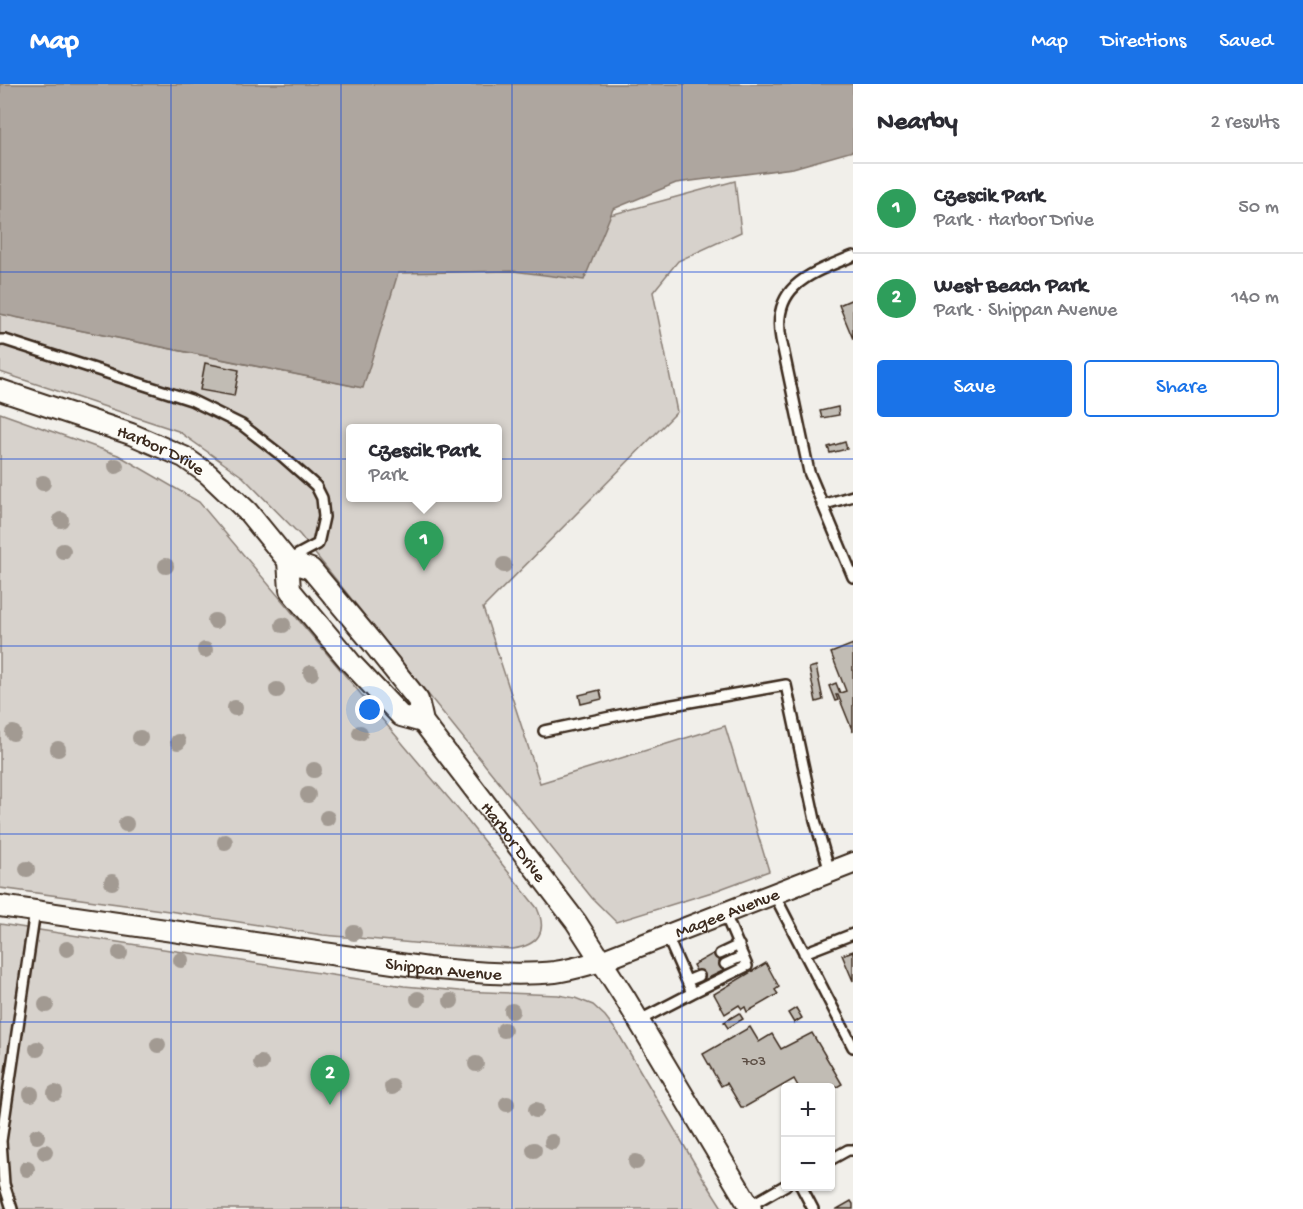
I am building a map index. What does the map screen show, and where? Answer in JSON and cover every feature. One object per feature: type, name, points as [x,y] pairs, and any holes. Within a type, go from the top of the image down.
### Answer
[{"type":"street","name":"Harbor Drive","points":[[0,390],[132,434],[184,457],[208,474],[241,505],[288,561],[311,569],[418,700],[423,722],[576,922],[601,961]]},
{"type":"street","name":"Harbor Drive","points":[[288,561],[290,590],[342,653],[401,716],[423,722]]},
{"type":"street","name":"Magee Avenue","points":[[601,961],[853,863]]},
{"type":"street","name":"Shippan Avenue","points":[[0,906],[364,960],[480,973],[554,972],[601,961]]},
{"type":"street","points":[[601,961],[750,1208]]},
{"type":"lane","points":[[853,256],[813,273],[798,284],[787,297],[779,320],[781,339],[812,479],[853,577]]},
{"type":"lane","points":[[0,340],[191,400],[242,425],[316,486],[322,498],[324,517],[318,544],[288,561]]},
{"type":"lane","points":[[822,506],[853,496]]},
{"type":"lane","points":[[544,731],[639,711],[786,685],[815,820],[830,872]]},
{"type":"lane","points":[[774,894],[853,1047]]},
{"type":"lane","points":[[12,1209],[2,1172],[1,1141],[35,911]]},
{"type":"lane","points":[[638,1021],[747,966],[725,914]]},
{"type":"lane","points":[[804,953],[853,934]]},
{"type":"lane","points":[[667,936],[692,993]]},
{"type":"lane","points":[[720,954],[739,945]]},
{"type":"lane","points":[[725,964],[743,956]]},
{"type":"lane","points":[[682,971],[693,966]]},
{"type":"lane","points":[[687,981],[699,976]]},
{"type":"lane","points":[[835,1158],[848,1150],[853,1150]]},
{"type":"lane","points":[[750,1208],[781,1188]]},
{"type":"lane","points":[[804,1191],[813,1209]]},
{"type":"shaded area","points":[[0,84],[853,84],[853,151],[793,168],[676,183],[613,209],[584,280],[513,271],[398,273],[363,388],[0,314]]},
{"type":"shaded area","points":[[735,181],[741,232],[678,261],[653,292],[677,412],[483,608],[540,783],[725,726],[769,871],[712,892],[616,922],[592,898],[300,535],[243,477],[178,431],[0,372],[0,314],[362,388],[397,273]]},
{"type":"shaded area","points":[[0,413],[118,455],[199,502],[462,814],[537,908],[541,930],[534,941],[513,949],[323,935],[0,888]]},
{"type":"shaded area","points":[[0,924],[404,986],[558,995],[593,1005],[618,1033],[723,1209],[0,1209]]},
{"type":"building","points":[[853,299],[853,339],[839,305]]},
{"type":"building","points":[[205,363],[239,370],[234,396],[200,390]]},
{"type":"building","points":[[838,407],[839,415],[822,418],[820,411]]},
{"type":"building","points":[[845,442],[847,449],[830,453],[828,447]]},
{"type":"building","points":[[853,644],[853,732],[838,695],[836,695],[838,700],[835,701],[829,686],[836,683],[840,693],[846,691],[831,653]]},
{"type":"building","points":[[816,666],[823,700],[816,702],[809,668]]},
{"type":"building","points":[[600,690],[602,699],[581,704],[579,695]]},
{"type":"building","points":[[718,951],[727,969],[702,982],[693,965]]},
{"type":"building","points":[[853,951],[853,981],[842,955]]},
{"type":"building","points":[[766,963],[779,987],[775,990],[778,994],[747,1012],[745,1007],[742,1009],[739,1005],[725,1014],[714,994]]},
{"type":"building","points":[[796,1008],[802,1018],[794,1023],[788,1013]]},
{"type":"building","points":[[739,1013],[743,1019],[728,1028],[724,1022]]},
{"type":"building","points":[[750,1027],[759,1042],[772,1034],[781,1049],[812,1033],[842,1084],[835,1088],[835,1083],[796,1083],[794,1079],[781,1083],[781,1086],[745,1107],[741,1107],[727,1083],[721,1086],[703,1054]]},
{"type":"building","points":[[851,1201],[853,1209],[837,1209]]},
{"type":"place","name":"Czescik Park","points":[[424,571]]},
{"type":"place","name":"West Beach Park","points":[[330,1105]]}]
